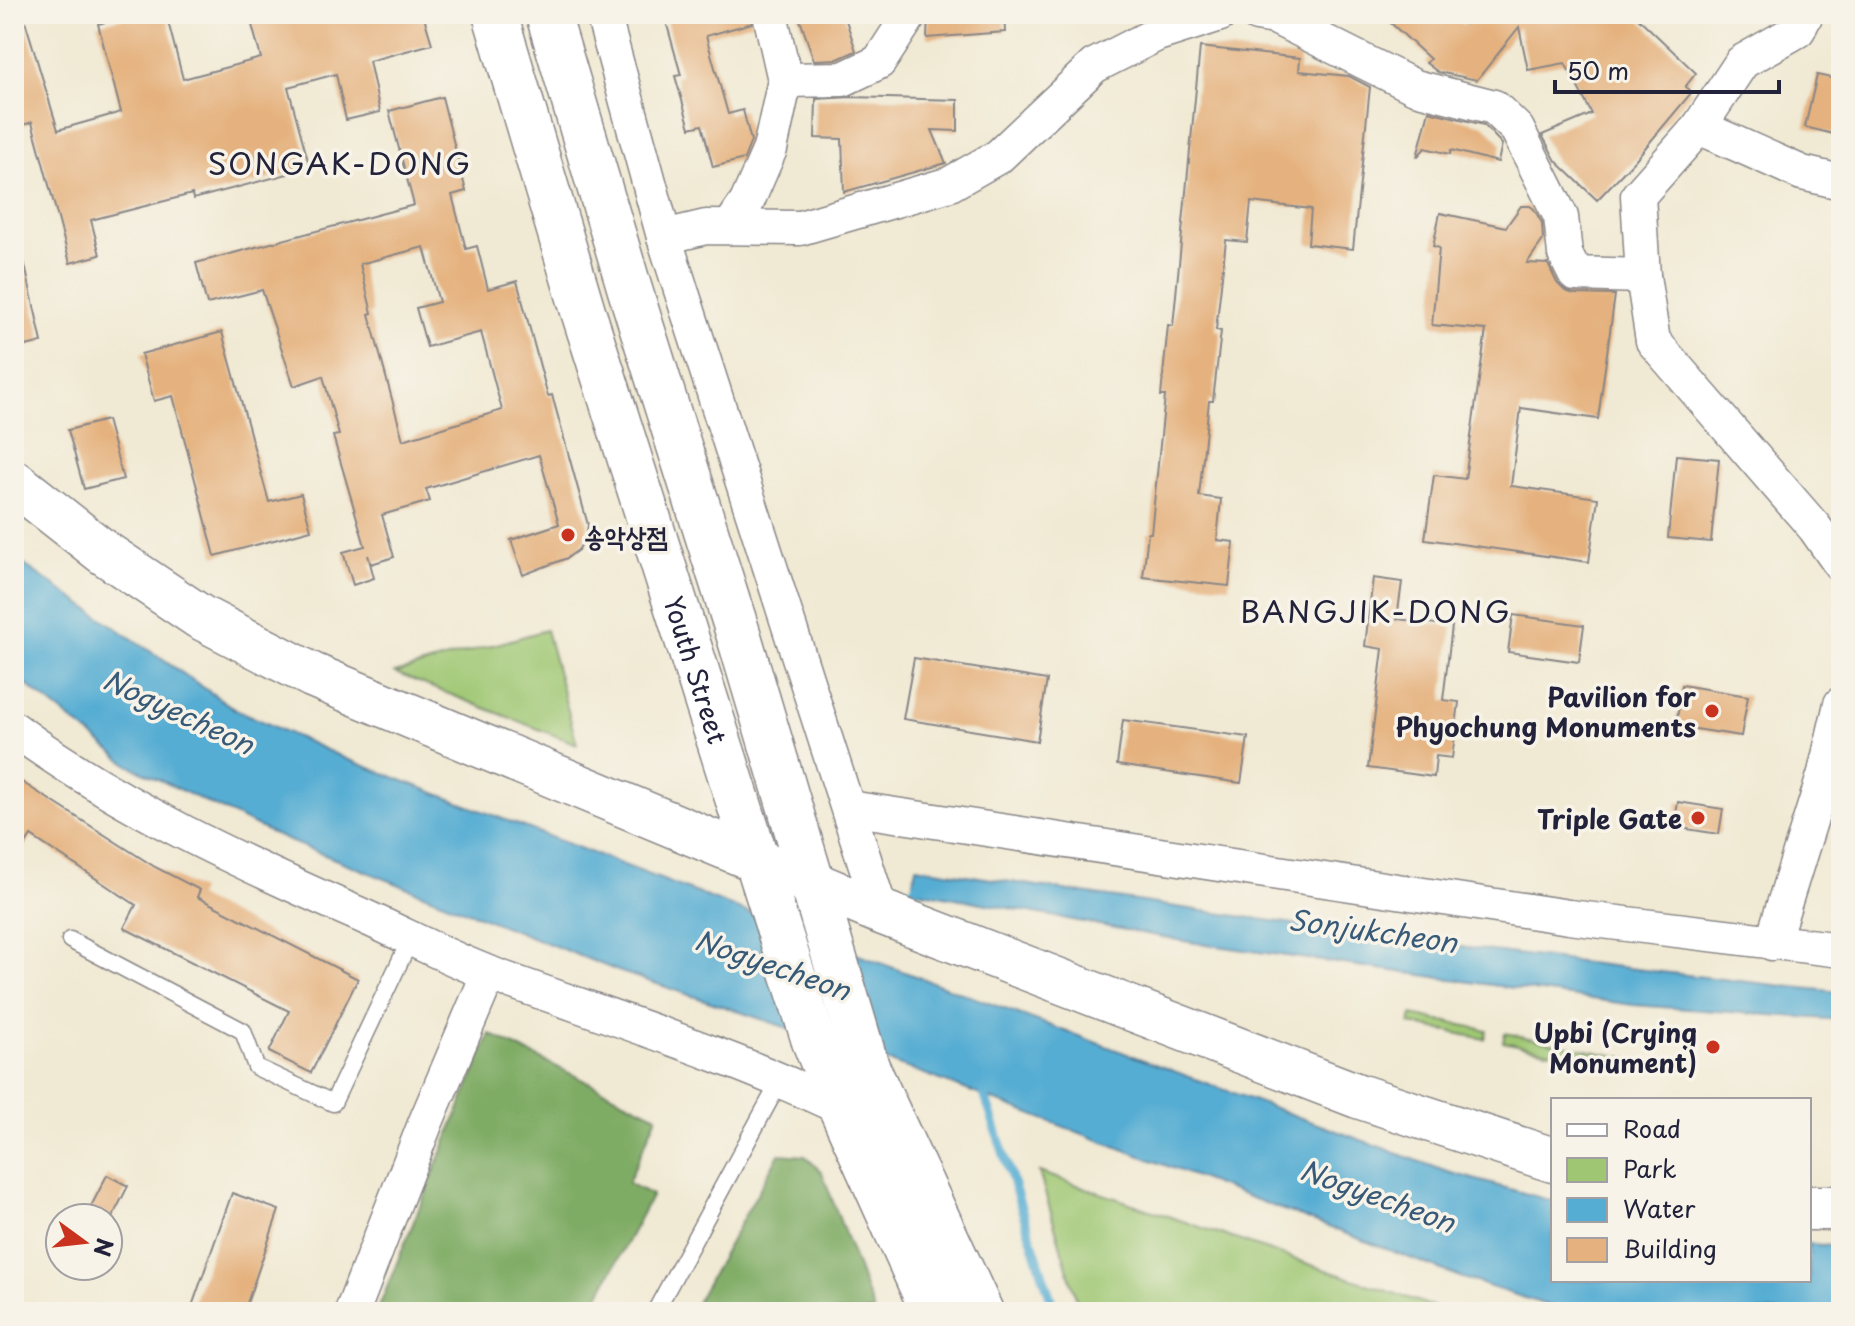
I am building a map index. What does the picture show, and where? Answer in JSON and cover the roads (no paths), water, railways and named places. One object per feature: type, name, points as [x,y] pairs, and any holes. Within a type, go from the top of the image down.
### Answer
[{"type":"main road","name":"Youth Street","points":[[495,14],[583,311],[814,1041],[933,1312]]},
{"type":"main road","name":"Youth Street","points":[[548,14],[867,1067],[981,1312]]},
{"type":"main road","points":[[14,482],[103,552],[200,617],[312,675],[881,912],[1358,1096],[1551,1159]]},
{"type":"main road","points":[[1811,1208],[1841,1208]]},
{"type":"street","points":[[603,14],[664,237],[881,912]]},
{"type":"street","points":[[730,227],[747,202],[770,149],[785,80],[770,14]]},
{"type":"street","points":[[664,237],[706,227],[800,228],[950,184],[999,156],[1094,66],[1157,34],[1220,14]]},
{"type":"street","points":[[1257,14],[1275,17],[1415,87],[1494,107],[1517,129],[1561,217],[1565,254],[1575,274],[1643,276]]},
{"type":"street","points":[[1806,14],[1798,30],[1742,62],[1699,127],[1638,196],[1643,276],[1653,341],[1815,528],[1841,565]]},
{"type":"street","points":[[785,80],[843,79],[879,62],[909,16]]},
{"type":"street","points":[[1699,127],[1802,173],[1841,182]]},
{"type":"street","points":[[1772,943],[1825,773],[1841,704]]},
{"type":"street","points":[[14,729],[43,750],[154,816],[292,885],[489,973],[781,1079],[841,1108]]},
{"type":"street","points":[[849,808],[1537,912],[1841,950]]},
{"type":"street","points":[[352,1312],[425,1124],[489,973]]},
{"type":"lane","points":[[70,940],[243,1031],[256,1067],[333,1103],[411,938]]},
{"type":"lane","points":[[655,1312],[781,1079]]},
{"type":"water","name":"Nogyecheon","points":[[14,555],[235,709],[344,758],[864,957],[1448,1172],[1551,1200],[1551,1282],[1811,1282],[1811,1244],[1841,1247],[1841,1312],[1568,1312],[1460,1277],[922,1073],[618,971],[284,839],[130,766],[14,675]]},
{"type":"water","points":[[916,867],[1377,936],[1841,992],[1841,1020],[1633,1005],[1189,942],[918,891],[913,882]]},
{"type":"waterway","name":"Sonjukcheon","points":[[909,895],[923,880]]},
{"type":"waterway","points":[[982,1087],[1055,1312]]},
{"type":"place","name":"송악상점","points":[[568,535]]},
{"type":"place","name":"Pavilion for Phyochung Monuments","points":[[1712,711]]},
{"type":"place","name":"Triple Gate","points":[[1698,818]]},
{"type":"place","name":"Upbi (Crying Monument)","points":[[1713,1047]]},
{"type":"district","name":"SONGAK-DONG","points":[[340,162]]},
{"type":"district","name":"BANGJIK-DONG","points":[[1376,610]]}]
